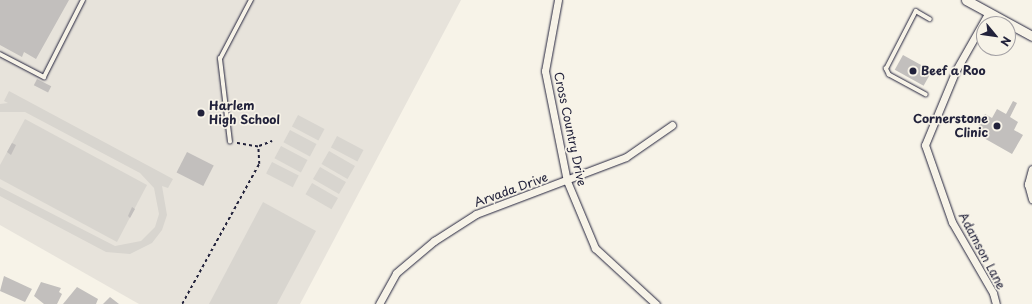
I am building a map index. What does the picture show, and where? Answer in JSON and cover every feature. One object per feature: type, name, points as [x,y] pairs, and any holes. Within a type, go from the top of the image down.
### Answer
[{"type":"main road","points":[[966,0],[1032,36]]},
{"type":"street","name":"Cross Country Drive","points":[[558,0],[545,71],[567,181],[595,248],[656,304]]},
{"type":"street","name":"Adamson Lane","points":[[989,12],[956,70],[924,144],[952,222],[993,293],[996,304]]},
{"type":"street","name":"Arvada Drive","points":[[380,304],[396,273],[440,237],[476,214],[567,181],[626,157],[672,125]]},
{"type":"street","points":[[1032,169],[1028,184],[1032,199]]},
{"type":"lane","points":[[0,54],[44,77],[83,0]]},
{"type":"lane","points":[[230,142],[220,59],[251,0]]},
{"type":"lane","points":[[926,95],[889,75],[886,69],[916,11],[930,19]]},
{"type":"path","points":[[230,142],[258,147],[272,141]]},
{"type":"path","points":[[182,304],[251,181],[258,164],[258,147]]},
{"type":"shaded area","name":"Harlem High School","points":[[0,0],[461,0],[300,304],[139,304],[0,225]]},
{"type":"shaded area","points":[[9,91],[173,179],[168,188],[162,186],[167,215],[162,230],[152,243],[130,254],[106,252],[0,196],[0,187],[115,246],[141,241],[155,227],[159,214],[154,188],[140,173],[25,112],[0,112],[0,104],[8,103],[4,101]]},
{"type":"shaded area","points":[[298,115],[324,129],[318,141],[292,126]]},
{"type":"shaded area","points":[[25,119],[147,185],[117,242],[0,179],[0,165]]},
{"type":"shaded area","points":[[290,130],[316,144],[310,156],[283,142]]},
{"type":"shaded area","points":[[337,136],[363,150],[357,162],[331,147]]},
{"type":"shaded area","points":[[281,146],[307,160],[301,172],[274,158]]},
{"type":"shaded area","points":[[329,151],[355,166],[347,179],[322,164]]},
{"type":"shaded area","points":[[272,162],[299,176],[293,187],[266,174]]},
{"type":"shaded area","points":[[320,167],[346,182],[339,194],[313,179]]},
{"type":"shaded area","points":[[312,183],[338,198],[331,209],[306,194]]},
{"type":"shaded area","points":[[263,202],[316,231],[277,304],[209,304]]},
{"type":"building","points":[[0,0],[69,0],[36,59],[24,52],[22,57],[0,45]]},
{"type":"building","name":"Beef a Roo","points":[[903,55],[932,71],[924,86],[895,70]]},
{"type":"building","points":[[37,79],[51,86],[48,93],[34,85]]},
{"type":"building","name":"Cornerstone Clinic","points":[[1013,101],[1017,103],[1010,117],[1018,122],[1014,130],[1023,135],[1012,154],[975,133],[985,114],[992,118],[997,109],[1006,114]]},
{"type":"building","points":[[12,143],[16,145],[11,155],[7,152]]},
{"type":"building","points":[[187,152],[214,166],[203,186],[177,172]]},
{"type":"building","points":[[132,207],[135,209],[130,218],[128,216]]},
{"type":"building","points":[[4,276],[32,289],[25,302],[0,291]]},
{"type":"building","points":[[41,282],[61,288],[59,292],[62,294],[57,304],[44,304],[34,296]]},
{"type":"building","points":[[77,287],[98,299],[96,304],[63,304]]},
{"type":"building","points":[[110,297],[119,304],[103,304]]},
{"type":"place","name":"Beef a Roo","points":[[913,71]]},
{"type":"place","name":"Harlem High School","points":[[201,113]]},
{"type":"place","name":"Cornerstone Clinic","points":[[997,126]]}]
